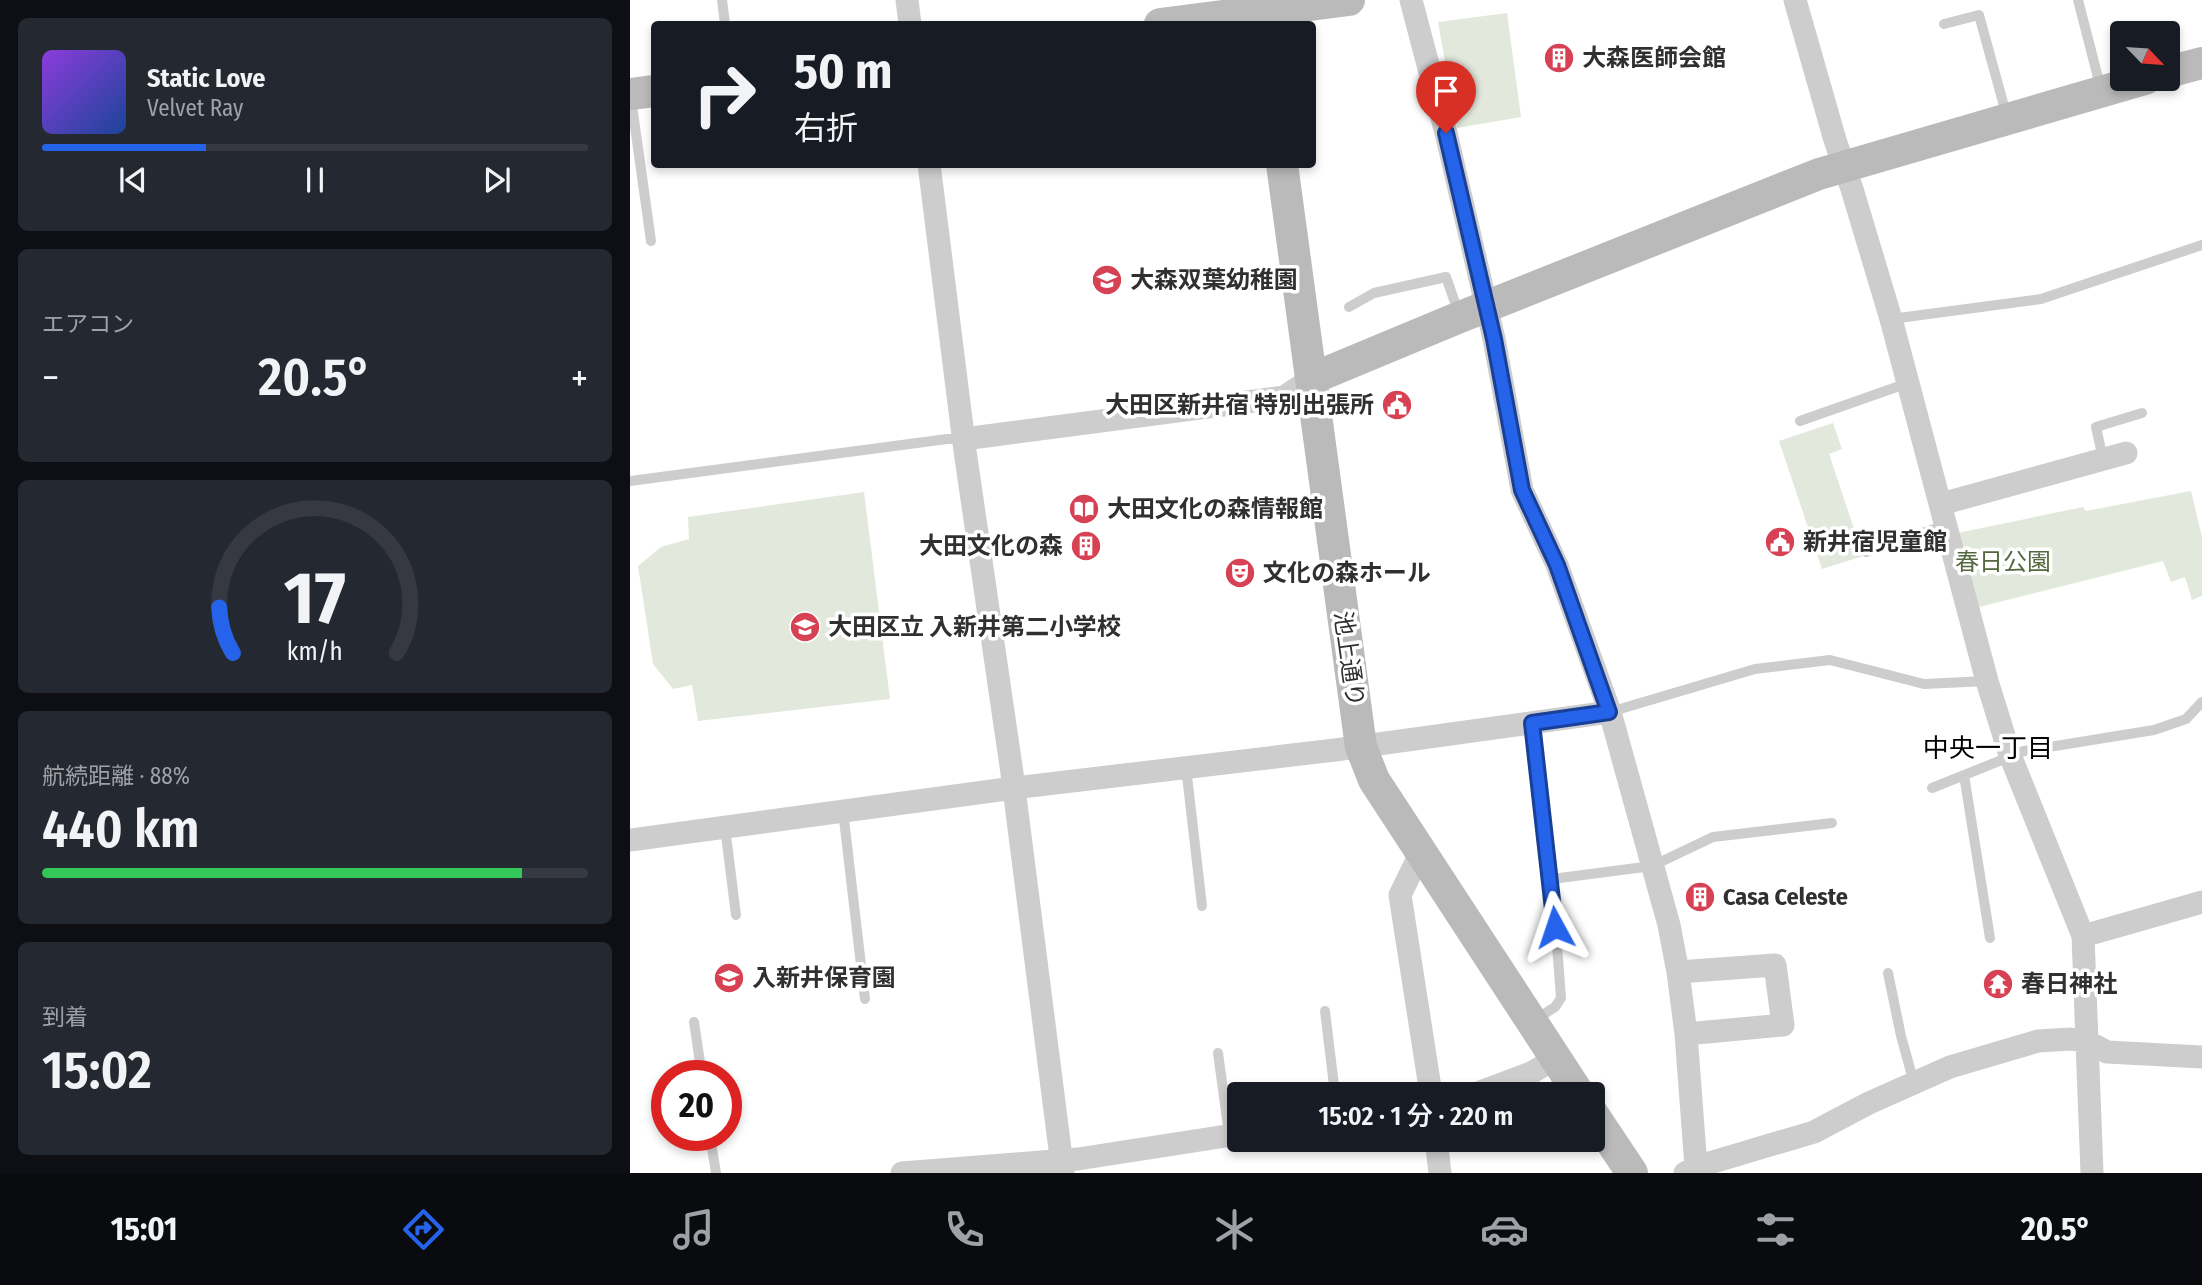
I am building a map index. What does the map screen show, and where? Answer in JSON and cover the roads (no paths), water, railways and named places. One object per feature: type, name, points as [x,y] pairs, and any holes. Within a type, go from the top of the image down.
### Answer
[{"type":"street","points":[[907,0],[910,21]]},
{"type":"street","points":[[1186,21],[1349,0]]},
{"type":"street","points":[[1411,0],[1446,133],[1473,312],[1511,397],[1522,490],[1553,545],[1557,565],[1635,781],[1652,866],[1655,900],[1678,972],[1686,1034],[1691,1170],[1814,1132],[1869,1103],[1950,1067],[2038,1041],[2071,1039],[2088,1042],[2107,1052],[2202,1058]]},
{"type":"street","points":[[1795,0],[1843,167],[1891,319],[1987,681],[2010,755],[2084,936],[2092,1173]]},
{"type":"street","points":[[2180,69],[2202,63]]},
{"type":"street","points":[[964,439],[1284,397],[1311,379],[1819,174],[2110,89]]},
{"type":"street","points":[[630,94],[651,91]]},
{"type":"street","points":[[930,168],[964,439],[1014,788],[1062,1166]]},
{"type":"street","name":"池上通り","points":[[1283,168],[1361,747],[1374,780],[1572,1082]]},
{"type":"street","points":[[1943,515],[2126,453]]},
{"type":"street","points":[[630,841],[1014,788],[1361,747],[1609,712]]},
{"type":"street","points":[[1421,852],[1400,895],[1428,1082]]},
{"type":"street","points":[[2084,936],[2202,902]]},
{"type":"street","points":[[1678,972],[1775,965],[1783,1025],[1686,1034]]},
{"type":"street","points":[[1507,1082],[1531,1073],[1556,1058]]},
{"type":"street","points":[[1605,1132],[1632,1173]]},
{"type":"street","points":[[902,1173],[1062,1166],[1078,1159],[1227,1136]]},
{"type":"street","points":[[1438,1152],[1440,1173]]},
{"type":"lane","points":[[722,0],[725,21]]},
{"type":"lane","points":[[2078,0],[2102,91]]},
{"type":"lane","points":[[1944,24],[1979,15],[2008,120]]},
{"type":"lane","points":[[630,88],[651,241]]},
{"type":"lane","points":[[1891,319],[2041,299],[2202,245]]},
{"type":"lane","points":[[1349,307],[1374,293],[1446,277],[1473,312]]},
{"type":"lane","points":[[1800,421],[1908,383]]},
{"type":"lane","points":[[2103,459],[2096,427],[2142,413]]},
{"type":"lane","points":[[630,481],[947,439],[964,439]]},
{"type":"lane","points":[[1867,552],[1943,515]]},
{"type":"lane","points":[[1609,712],[1651,704],[1755,669],[1830,660],[1948,688],[1987,681]]},
{"type":"lane","points":[[1932,788],[2024,751],[2154,730],[2186,719],[2202,702]]},
{"type":"lane","points":[[1532,723],[1552,879],[1560,998],[1555,1007],[1532,1022]]},
{"type":"lane","points":[[1186,767],[1202,906]]},
{"type":"lane","points":[[1964,775],[1990,938]]},
{"type":"lane","points":[[843,811],[865,999]]},
{"type":"lane","points":[[1552,879],[1652,866],[1713,837],[1832,823]]},
{"type":"lane","points":[[725,827],[736,915]]},
{"type":"lane","points":[[1888,973],[1914,1083]]},
{"type":"lane","points":[[1325,1011],[1334,1082]]},
{"type":"lane","points":[[694,1022],[700,1060]]},
{"type":"lane","points":[[1218,1053],[1227,1119]]},
{"type":"lane","points":[[712,1151],[716,1173]]},
{"type":"place","name":"大森医師会館","points":[[1559,58]]},
{"type":"place","name":"大森双葉幼稚園","points":[[1107,280]]},
{"type":"place","name":"大田区新井宿 特別出張所","points":[[1397,405]]},
{"type":"place","name":"大田文化の森情報館","points":[[1084,509]]},
{"type":"place","name":"新井宿児童館","points":[[1780,542]]},
{"type":"place","name":"大田文化の森","points":[[1086,546]]},
{"type":"place","name":"文化の森ホール","points":[[1240,573]]},
{"type":"place","name":"大田区立 入新井第二小学校","points":[[805,627]]},
{"type":"place","name":"Casa Celeste","points":[[1700,897]]},
{"type":"place","name":"入新井保育園","points":[[729,978]]},
{"type":"place","name":"春日神社","points":[[1998,984]]},
{"type":"district","name":"中央一丁目","points":[[1988,748]]},
{"type":"park label","name":"春日公園","points":[[2003,562]]}]
